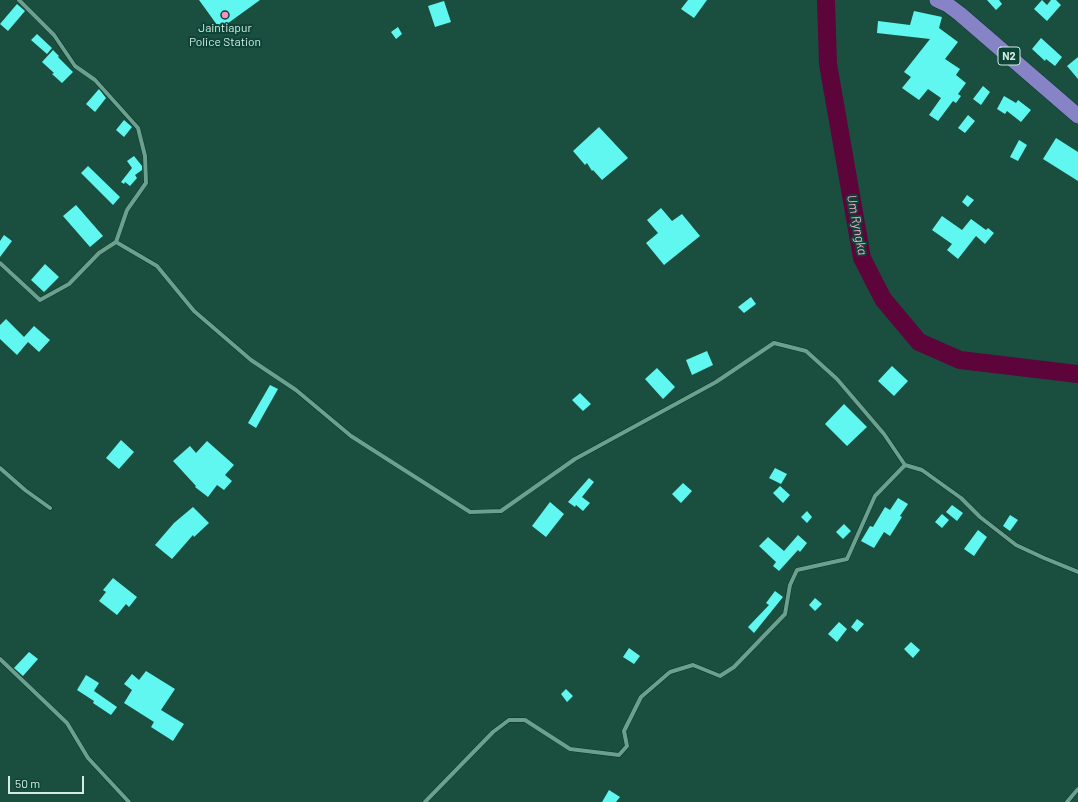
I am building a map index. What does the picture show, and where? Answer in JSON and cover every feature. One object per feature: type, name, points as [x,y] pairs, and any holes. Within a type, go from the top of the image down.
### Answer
[{"type":"highway","name":"N2","points":[[937,0],[948,5],[960,14],[1078,116]]},
{"type":"street","points":[[0,263],[40,300],[69,284],[99,253],[116,242],[127,210],[146,183],[145,156],[138,128],[95,80],[75,66],[54,35],[19,0]]},
{"type":"street","points":[[116,242],[157,266],[194,311],[251,360],[296,390],[351,436],[470,512],[501,511],[575,459],[716,382],[774,344],[806,350],[837,379],[884,434],[904,465],[922,470],[942,484],[961,498],[980,517],[1016,545],[1078,572]]},
{"type":"street","points":[[425,802],[492,732],[509,720],[525,720],[570,749],[619,754],[627,746],[624,731],[641,697],[670,672],[693,665],[720,676],[734,667],[785,614],[790,585],[797,570],[847,559],[875,496],[904,465]]},
{"type":"street","points":[[0,468],[25,490],[50,508]]},
{"type":"street","points":[[0,659],[67,723],[88,758],[129,802]]},
{"type":"street","points":[[1067,802],[1078,789]]},
{"type":"building","name":"Jaintiapur Police Station","points":[[199,0],[260,0],[220,29]]},
{"type":"building","points":[[688,0],[707,0],[694,18],[681,9]]},
{"type":"building","points":[[987,0],[999,0],[1002,4],[996,10]]},
{"type":"building","points":[[1042,0],[1047,5],[1051,0],[1056,0],[1061,5],[1047,21],[1034,9]]},
{"type":"building","points":[[444,1],[451,22],[435,27],[428,6]]},
{"type":"building","points":[[17,4],[25,11],[8,31],[0,24]]},
{"type":"building","points":[[914,11],[942,17],[939,28],[958,42],[945,59],[960,69],[956,75],[966,83],[958,94],[961,96],[956,103],[953,101],[938,121],[929,115],[941,98],[928,89],[919,100],[902,88],[911,77],[904,72],[930,39],[877,33],[878,21],[910,25]]},
{"type":"building","points":[[398,27],[402,34],[396,39],[391,32]]},
{"type":"building","points":[[37,34],[52,48],[47,54],[31,40]]},
{"type":"building","points":[[1041,38],[1062,57],[1055,66],[1046,59],[1045,61],[1032,49]]},
{"type":"building","points":[[53,50],[73,72],[62,83],[42,62]]},
{"type":"building","points":[[1078,57],[1078,79],[1067,66]]},
{"type":"building","points":[[983,86],[990,92],[981,105],[973,99]]},
{"type":"building","points":[[99,89],[106,98],[95,112],[86,104]]},
{"type":"building","points":[[1004,96],[1016,103],[1018,100],[1031,110],[1021,122],[1007,111],[1005,114],[997,109]]},
{"type":"building","points":[[968,115],[975,121],[965,133],[958,128]]},
{"type":"building","points":[[124,120],[132,127],[124,137],[116,130]]},
{"type":"building","points":[[599,127],[628,158],[602,180],[593,170],[592,171],[587,163],[585,165],[573,151]]},
{"type":"building","points":[[1056,138],[1078,152],[1078,181],[1043,159]]},
{"type":"building","points":[[1019,140],[1027,145],[1018,161],[1010,157]]},
{"type":"building","points":[[134,156],[142,166],[142,170],[135,175],[137,178],[130,186],[125,182],[124,184],[121,182],[132,168],[127,161]]},
{"type":"building","points":[[88,166],[120,197],[113,205],[81,173]]},
{"type":"building","points":[[967,195],[974,200],[968,207],[962,202]]},
{"type":"building","points":[[76,205],[103,236],[90,247],[63,216]]},
{"type":"building","points":[[661,208],[672,221],[682,214],[700,236],[664,265],[646,243],[658,233],[647,220]]},
{"type":"building","points":[[942,216],[962,230],[971,219],[986,230],[988,228],[994,233],[985,244],[976,236],[958,259],[947,250],[952,244],[932,230]]},
{"type":"building","points":[[4,235],[12,241],[0,257],[0,241]]},
{"type":"building","points":[[45,264],[59,277],[44,292],[31,280]]},
{"type":"building","points":[[751,297],[756,304],[744,313],[738,307]]},
{"type":"building","points":[[6,319],[24,337],[34,326],[50,340],[39,352],[28,342],[17,355],[0,339],[0,325]]},
{"type":"building","points":[[707,351],[713,365],[692,375],[686,360]]},
{"type":"building","points":[[892,366],[908,381],[894,396],[878,381]]},
{"type":"building","points":[[657,368],[675,387],[663,399],[645,379]]},
{"type":"building","points":[[270,385],[278,389],[256,428],[248,423]]},
{"type":"building","points":[[580,393],[591,404],[583,411],[572,400]]},
{"type":"building","points":[[844,404],[867,427],[847,446],[825,424]]},
{"type":"building","points":[[121,440],[134,452],[119,469],[106,458]]},
{"type":"building","points":[[207,441],[234,465],[225,475],[232,481],[224,490],[217,485],[208,497],[195,487],[196,486],[173,461],[190,446],[196,453]]},
{"type":"building","points":[[775,468],[787,474],[781,484],[769,478]]},
{"type":"building","points":[[589,478],[594,482],[582,497],[590,503],[583,511],[576,505],[575,507],[568,502]]},
{"type":"building","points":[[683,483],[692,491],[681,503],[672,494]]},
{"type":"building","points":[[780,486],[790,495],[783,503],[773,493]]},
{"type":"building","points":[[898,498],[908,504],[890,536],[884,532],[874,548],[861,541],[870,526],[873,527],[885,507],[890,510]]},
{"type":"building","points":[[550,502],[564,514],[546,537],[532,526]]},
{"type":"building","points":[[952,505],[963,513],[957,521],[946,512]]},
{"type":"building","points":[[193,507],[209,523],[194,537],[193,535],[172,559],[155,545],[174,523]]},
{"type":"building","points":[[807,511],[812,517],[807,523],[801,517]]},
{"type":"building","points":[[942,514],[949,520],[942,528],[935,522]]},
{"type":"building","points":[[1010,515],[1018,520],[1010,531],[1003,526]]},
{"type":"building","points":[[844,524],[851,531],[843,539],[836,532]]},
{"type":"building","points":[[978,530],[987,537],[974,556],[964,549]]},
{"type":"building","points":[[798,535],[807,543],[800,552],[798,550],[779,571],[773,566],[776,562],[759,546],[768,537],[784,551]]},
{"type":"building","points":[[113,578],[137,597],[129,607],[126,604],[117,615],[99,601],[106,592],[103,590]]},
{"type":"building","points":[[775,591],[783,597],[754,633],[748,627],[769,605],[766,603]]},
{"type":"building","points":[[815,598],[822,604],[815,611],[809,605]]},
{"type":"building","points":[[857,619],[864,624],[857,632],[851,627]]},
{"type":"building","points":[[839,622],[847,629],[837,642],[828,634]]},
{"type":"building","points":[[911,642],[920,650],[913,658],[904,649]]},
{"type":"building","points":[[629,648],[640,656],[634,664],[623,657]]},
{"type":"building","points":[[29,652],[38,659],[23,676],[14,668]]},
{"type":"building","points":[[146,671],[175,689],[161,710],[184,724],[173,741],[151,727],[154,722],[124,703],[132,690],[124,684],[132,674],[139,680]]},
{"type":"building","points":[[86,675],[99,683],[94,691],[117,707],[111,715],[93,703],[94,701],[77,690]]},
{"type":"building","points":[[566,689],[573,696],[567,702],[561,694]]},
{"type":"building","points":[[609,790],[620,797],[616,802],[602,802]]},
{"type":"waterway","name":"Um Ryngka","points":[[826,0],[828,64],[862,258],[883,299],[919,342],[960,360],[1078,374]]},
{"type":"place","name":"Jaintiapur Police Station","points":[[225,15]]}]
